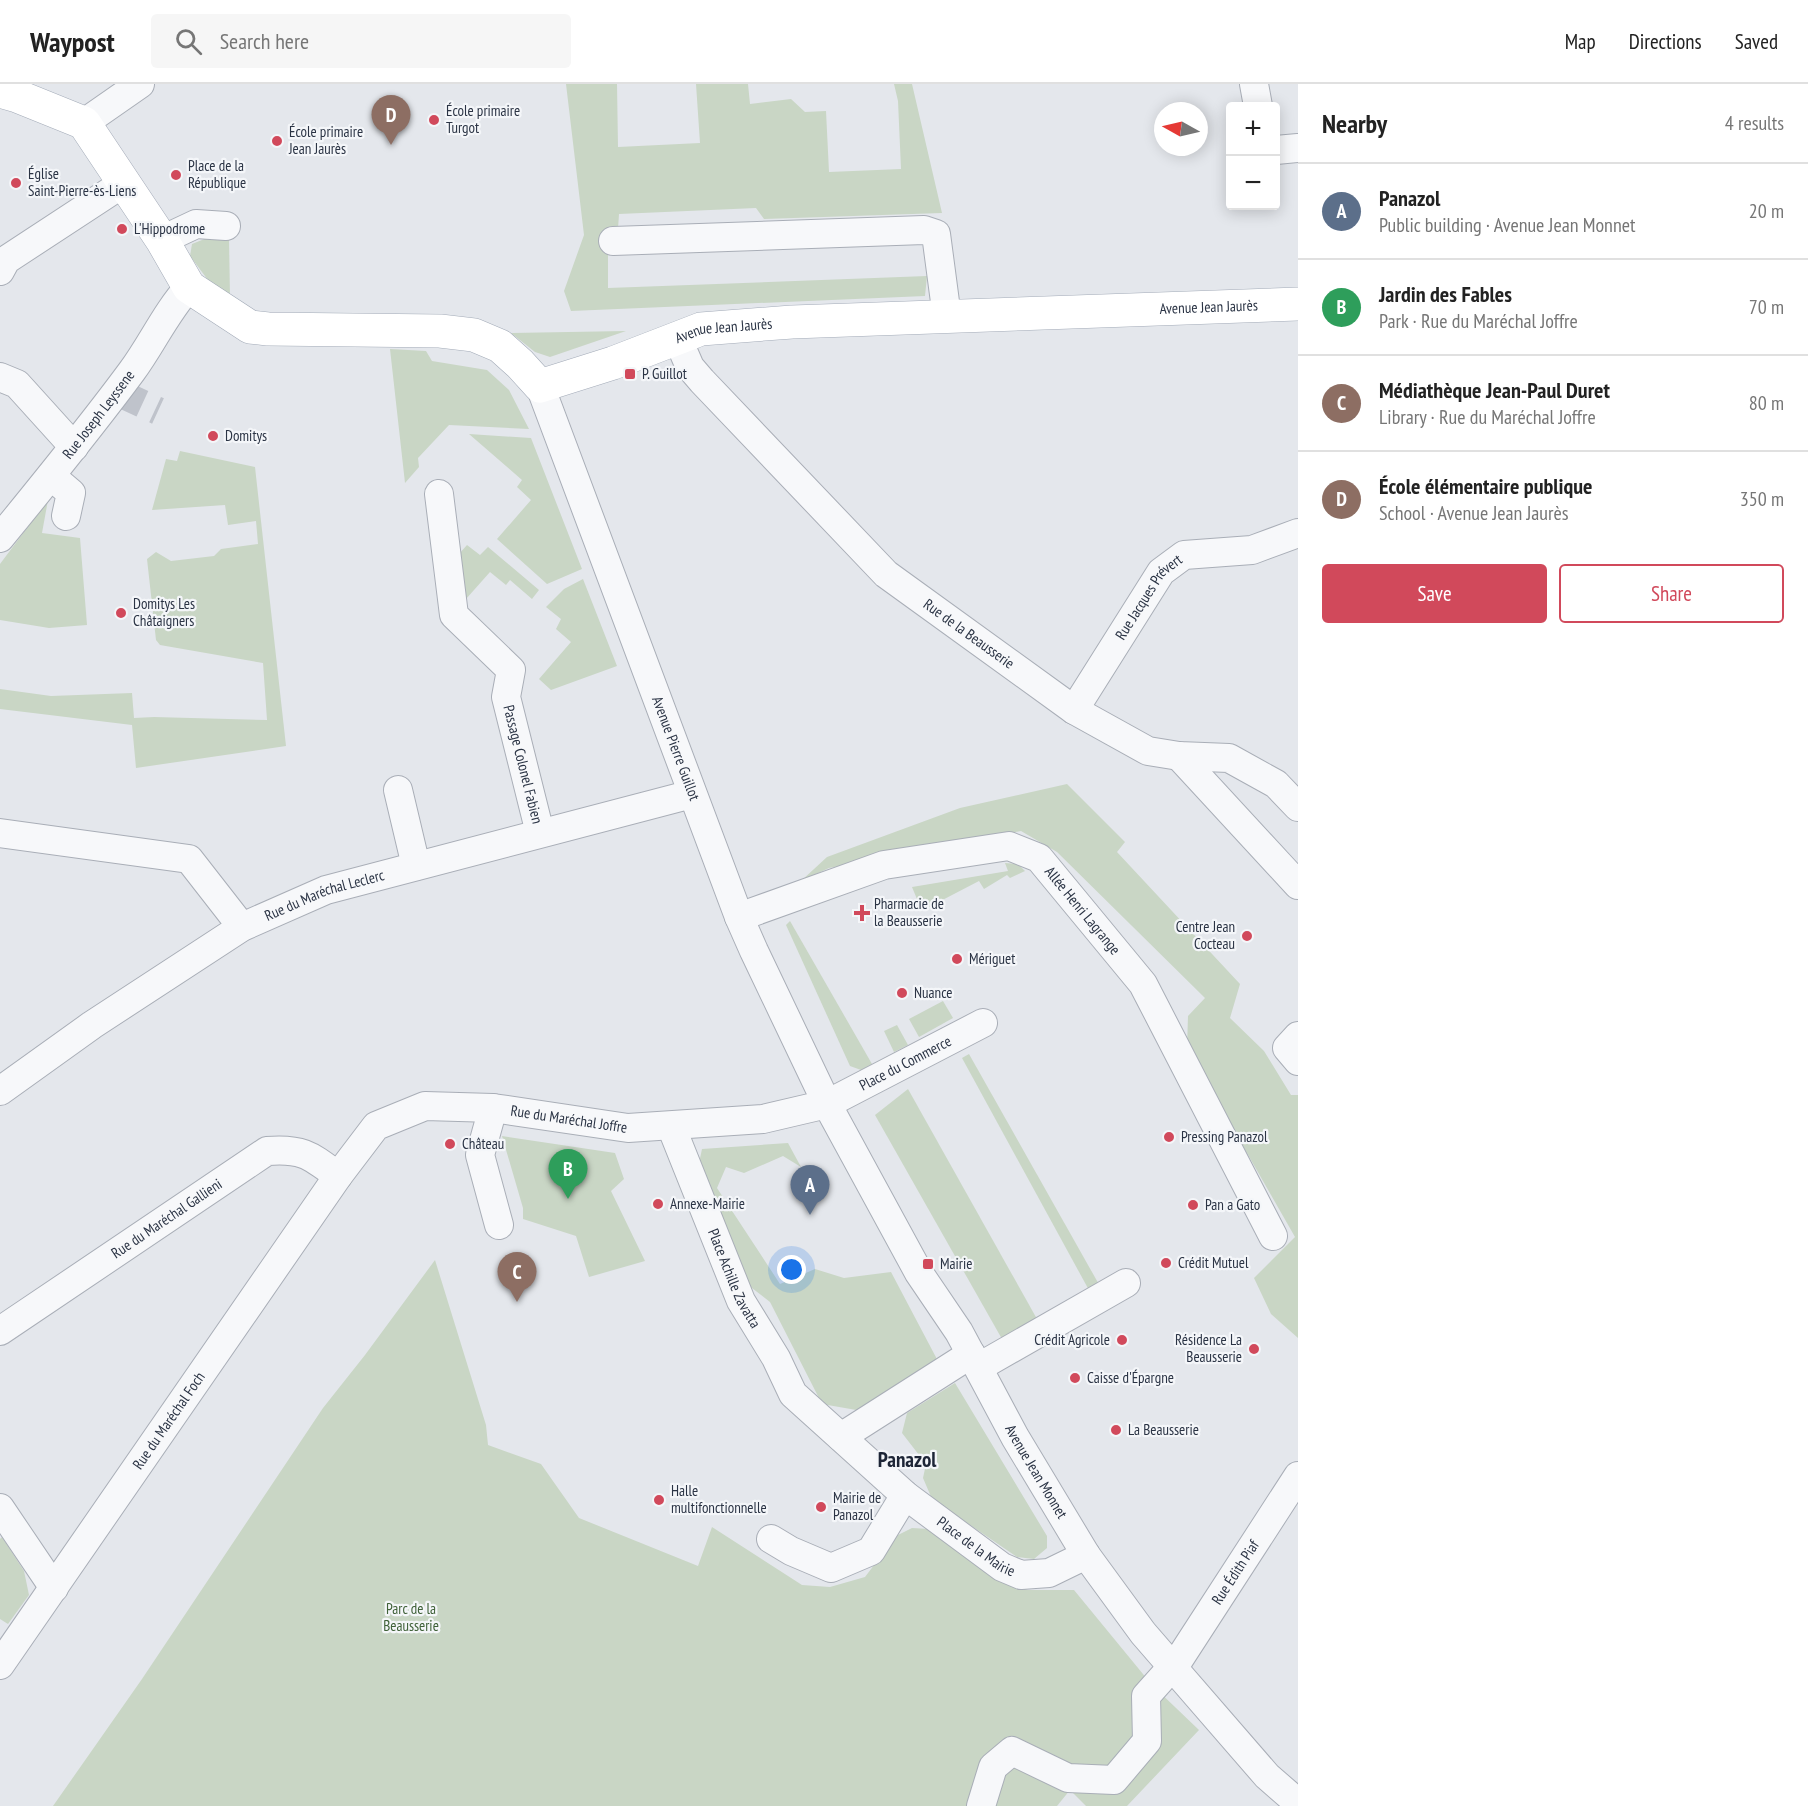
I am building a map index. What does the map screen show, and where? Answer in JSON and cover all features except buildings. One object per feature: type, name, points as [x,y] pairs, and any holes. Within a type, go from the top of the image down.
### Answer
[{"type":"main road","points":[[6,98],[84,123],[125,182],[189,287],[250,327],[440,331],[474,335],[500,346],[540,386]]},
{"type":"main road","name":"Avenue Jean Jaurès","points":[[540,386],[613,363],[701,329],[792,322],[1298,304]]},
{"type":"street","points":[[84,123],[140,84]]},
{"type":"street","points":[[1254,84],[1257,102]]},
{"type":"street","points":[[1280,150],[1298,148]]},
{"type":"street","points":[[3,265],[125,182]]},
{"type":"street","points":[[162,240],[196,224],[226,226]]},
{"type":"street","points":[[613,241],[924,230],[936,234],[947,317]]},
{"type":"street","name":"Rue Joseph Leyssene","points":[[0,538],[134,369],[178,299],[189,287]]},
{"type":"street","name":"Rue de la Beausserie","points":[[677,337],[690,367],[702,381],[886,574],[1074,710],[1148,752],[1229,758],[1276,784],[1298,807]]},
{"type":"street","points":[[0,377],[17,384],[74,447]]},
{"type":"street","name":"Avenue Pierre Guillot","points":[[540,386],[740,917],[827,1104]]},
{"type":"street","points":[[51,476],[71,493],[66,516]]},
{"type":"street","name":"Passage Colonel Fabien","points":[[438,494],[454,615],[511,669],[506,698],[540,833]]},
{"type":"street","name":"Rue Jacques Prévert","points":[[1074,710],[1161,572],[1184,555],[1252,550],[1298,532]]},
{"type":"street","points":[[1179,756],[1298,885]]},
{"type":"street","points":[[398,790],[416,866]]},
{"type":"street","name":"Rue du Maréchal Leclerc","points":[[0,1091],[186,951],[326,890],[692,794]]},
{"type":"street","points":[[0,833],[189,859],[242,927]]},
{"type":"street","name":"Allée Henri Lagrange","points":[[740,917],[884,865],[1010,846],[1039,858],[1143,984],[1273,1236]]},
{"type":"street","name":"Place du Commerce","points":[[827,1104],[983,1023]]},
{"type":"street","points":[[1298,1036],[1287,1048],[1298,1061]]},
{"type":"street","name":"Rue du Maréchal Joffre","points":[[338,1176],[376,1126],[425,1107],[493,1108],[628,1128],[763,1119],[827,1104]]},
{"type":"street","name":"Avenue Jean Monnet","points":[[827,1104],[919,1273],[959,1332],[1015,1437],[1086,1555],[1136,1624],[1267,1776],[1298,1803]]},
{"type":"street","points":[[493,1108],[480,1155],[499,1225]]},
{"type":"street","name":"Place Achille Zavatta","points":[[671,1126],[741,1301],[776,1359],[793,1394]]},
{"type":"street","name":"Rue du Maréchal Gallieni","points":[[0,1331],[267,1150],[289,1149],[312,1157],[338,1176]]},
{"type":"street","name":"Rue du Maréchal Foch","points":[[0,1665],[338,1176]]},
{"type":"street","points":[[841,1437],[975,1360],[1068,1316],[1126,1283]]},
{"type":"street","name":"Place de la Mairie","points":[[793,1394],[905,1496],[1002,1567],[1021,1575],[1049,1573],[1086,1555]]},
{"type":"street","name":"Rue Édith Piaf","points":[[981,1806],[993,1767],[1012,1751],[1068,1778],[1114,1780],[1147,1741],[1146,1696],[1180,1658],[1298,1476]]},
{"type":"street","points":[[771,1539],[791,1551],[831,1568],[871,1551],[905,1496]]},
{"type":"street","points":[[0,1508],[54,1588]]},
{"type":"green space","points":[[566,84],[617,84],[618,147],[700,143],[696,84],[748,84],[750,104],[791,99],[805,112],[826,111],[829,172],[901,169],[898,101],[894,84],[912,84],[942,213],[764,219],[756,208],[619,214],[618,229],[608,247],[608,288],[927,276],[925,296],[571,311],[564,291],[584,235]]},
{"type":"green space","points":[[207,238],[229,238],[230,298],[208,280],[190,256],[192,244]]},
{"type":"green space","points":[[626,331],[550,357],[535,352],[511,333]]},
{"type":"green space","points":[[390,349],[426,351],[432,361],[487,370],[509,390],[529,429],[449,425],[418,458],[419,467],[405,483]]},
{"type":"green space","points":[[469,434],[531,438],[582,569],[547,584],[497,539],[531,500],[517,487],[522,480]]},
{"type":"green space","points":[[180,451],[255,467],[286,746],[136,768],[132,725],[0,709],[0,689],[51,696],[132,693],[134,718],[267,720],[263,663],[160,645],[156,640],[147,559],[156,552],[171,561],[214,556],[221,549],[258,544],[256,521],[228,525],[225,505],[152,510],[166,459],[177,461]]},
{"type":"green space","points":[[48,500],[42,533],[80,538],[87,625],[49,628],[0,620],[0,564]]},
{"type":"green space","points":[[467,545],[480,555],[488,547],[539,590],[532,599],[510,580],[506,585],[490,572],[466,599],[459,554]]},
{"type":"green space","points":[[583,579],[617,666],[551,690],[539,679],[571,642],[556,629],[561,619],[546,607],[564,589]]},
{"type":"green space","points":[[1067,784],[1125,842],[1117,852],[1240,984],[1230,1018],[1264,1051],[1291,1095],[1298,1095],[1298,1338],[1271,1314],[1254,1278],[1295,1237],[1187,1048],[1188,1016],[1205,998],[1057,852],[1021,831],[829,868],[801,881],[827,857],[960,808]]},
{"type":"green space","points":[[1005,863],[1018,864],[1025,871],[1010,878],[1007,875],[984,889],[979,881],[929,907],[919,904],[912,887],[1008,871]]},
{"type":"green space","points":[[790,921],[872,1064],[861,1070],[850,1066],[786,925]]},
{"type":"green space","points":[[943,1001],[953,1018],[919,1037],[909,1019]]},
{"type":"green space","points":[[897,1025],[908,1045],[894,1052],[884,1031]]},
{"type":"green space","points":[[969,1054],[1101,1288],[1090,1292],[962,1058]]},
{"type":"green space","points":[[908,1089],[1037,1319],[1002,1339],[875,1115]]},
{"type":"green space","points":[[502,1136],[615,1153],[624,1179],[611,1191],[645,1261],[589,1277],[576,1236],[523,1219],[523,1208]]},
{"type":"green space","points":[[788,1143],[801,1167],[783,1156],[744,1173],[726,1167],[717,1188],[780,1284],[815,1269],[844,1278],[891,1272],[939,1363],[862,1411],[822,1404],[770,1302],[748,1285],[698,1168],[702,1149]]},
{"type":"green space","name":"Parc de la Beausserie","points":[[435,1260],[486,1425],[488,1445],[541,1464],[579,1518],[698,1566],[712,1527],[802,1585],[830,1587],[865,1577],[896,1536],[912,1528],[929,1529],[1001,1581],[1028,1590],[1074,1590],[1152,1685],[1199,1730],[1127,1806],[1086,1806],[1070,1790],[1057,1806],[53,1806],[142,1679],[323,1408]]},
{"type":"green space","points":[[955,1383],[1047,1536],[1047,1548],[1034,1559],[1017,1557],[932,1499],[923,1478],[926,1464],[902,1433],[907,1413]]},
{"type":"green space","points":[[2,1537],[24,1571],[29,1595],[8,1624],[0,1619],[0,1539]]},
{"type":"tunnel","points":[[117,392],[158,411]]},
{"type":"place","name":"École primaire Turgot","points":[[434,120]]},
{"type":"place","name":"École primaire Jean Jaurès","points":[[277,141]]},
{"type":"place","name":"École élémentaire publique","points":[[391,145]]},
{"type":"place","name":"Place de la République","points":[[176,175]]},
{"type":"place","name":"Église Saint-Pierre-ès-Liens","points":[[16,183]]},
{"type":"place","name":"L'Hippodrome","points":[[122,229]]},
{"type":"place","name":"P. Guillot","points":[[630,374]]},
{"type":"place","name":"Domitys","points":[[213,436]]},
{"type":"place","name":"Domitys Les Châtaigners","points":[[121,613]]},
{"type":"place","name":"Pharmacie de la Beausserie","points":[[862,913]]},
{"type":"place","name":"Centre Jean Cocteau","points":[[1247,936]]},
{"type":"place","name":"Mériguet","points":[[957,959]]},
{"type":"place","name":"Nuance","points":[[902,993]]},
{"type":"place","name":"Pressing Panazol","points":[[1169,1137]]},
{"type":"place","name":"Château","points":[[450,1144]]},
{"type":"place","name":"Jardin des Fables","points":[[568,1199]]},
{"type":"place","name":"Annexe-Mairie","points":[[658,1204]]},
{"type":"place","name":"Pan a Gato","points":[[1193,1205]]},
{"type":"place","name":"Panazol","points":[[810,1215]]},
{"type":"place","name":"Crédit Mutuel","points":[[1166,1263]]},
{"type":"place","name":"Mairie","points":[[928,1264]]},
{"type":"place","name":"Médiathèque Jean-Paul Duret","points":[[517,1302]]},
{"type":"place","name":"Crédit Agricole","points":[[1122,1340]]},
{"type":"place","name":"Résidence La Beausserie","points":[[1254,1349]]},
{"type":"place","name":"Caisse d'Épargne","points":[[1075,1378]]},
{"type":"place","name":"La Beausserie","points":[[1116,1430]]},
{"type":"place","name":"Halle multifonctionnelle","points":[[659,1500]]},
{"type":"place","name":"Mairie de Panazol","points":[[821,1507]]},
{"type":"district","name":"Panazol","points":[[907,1460]]}]
